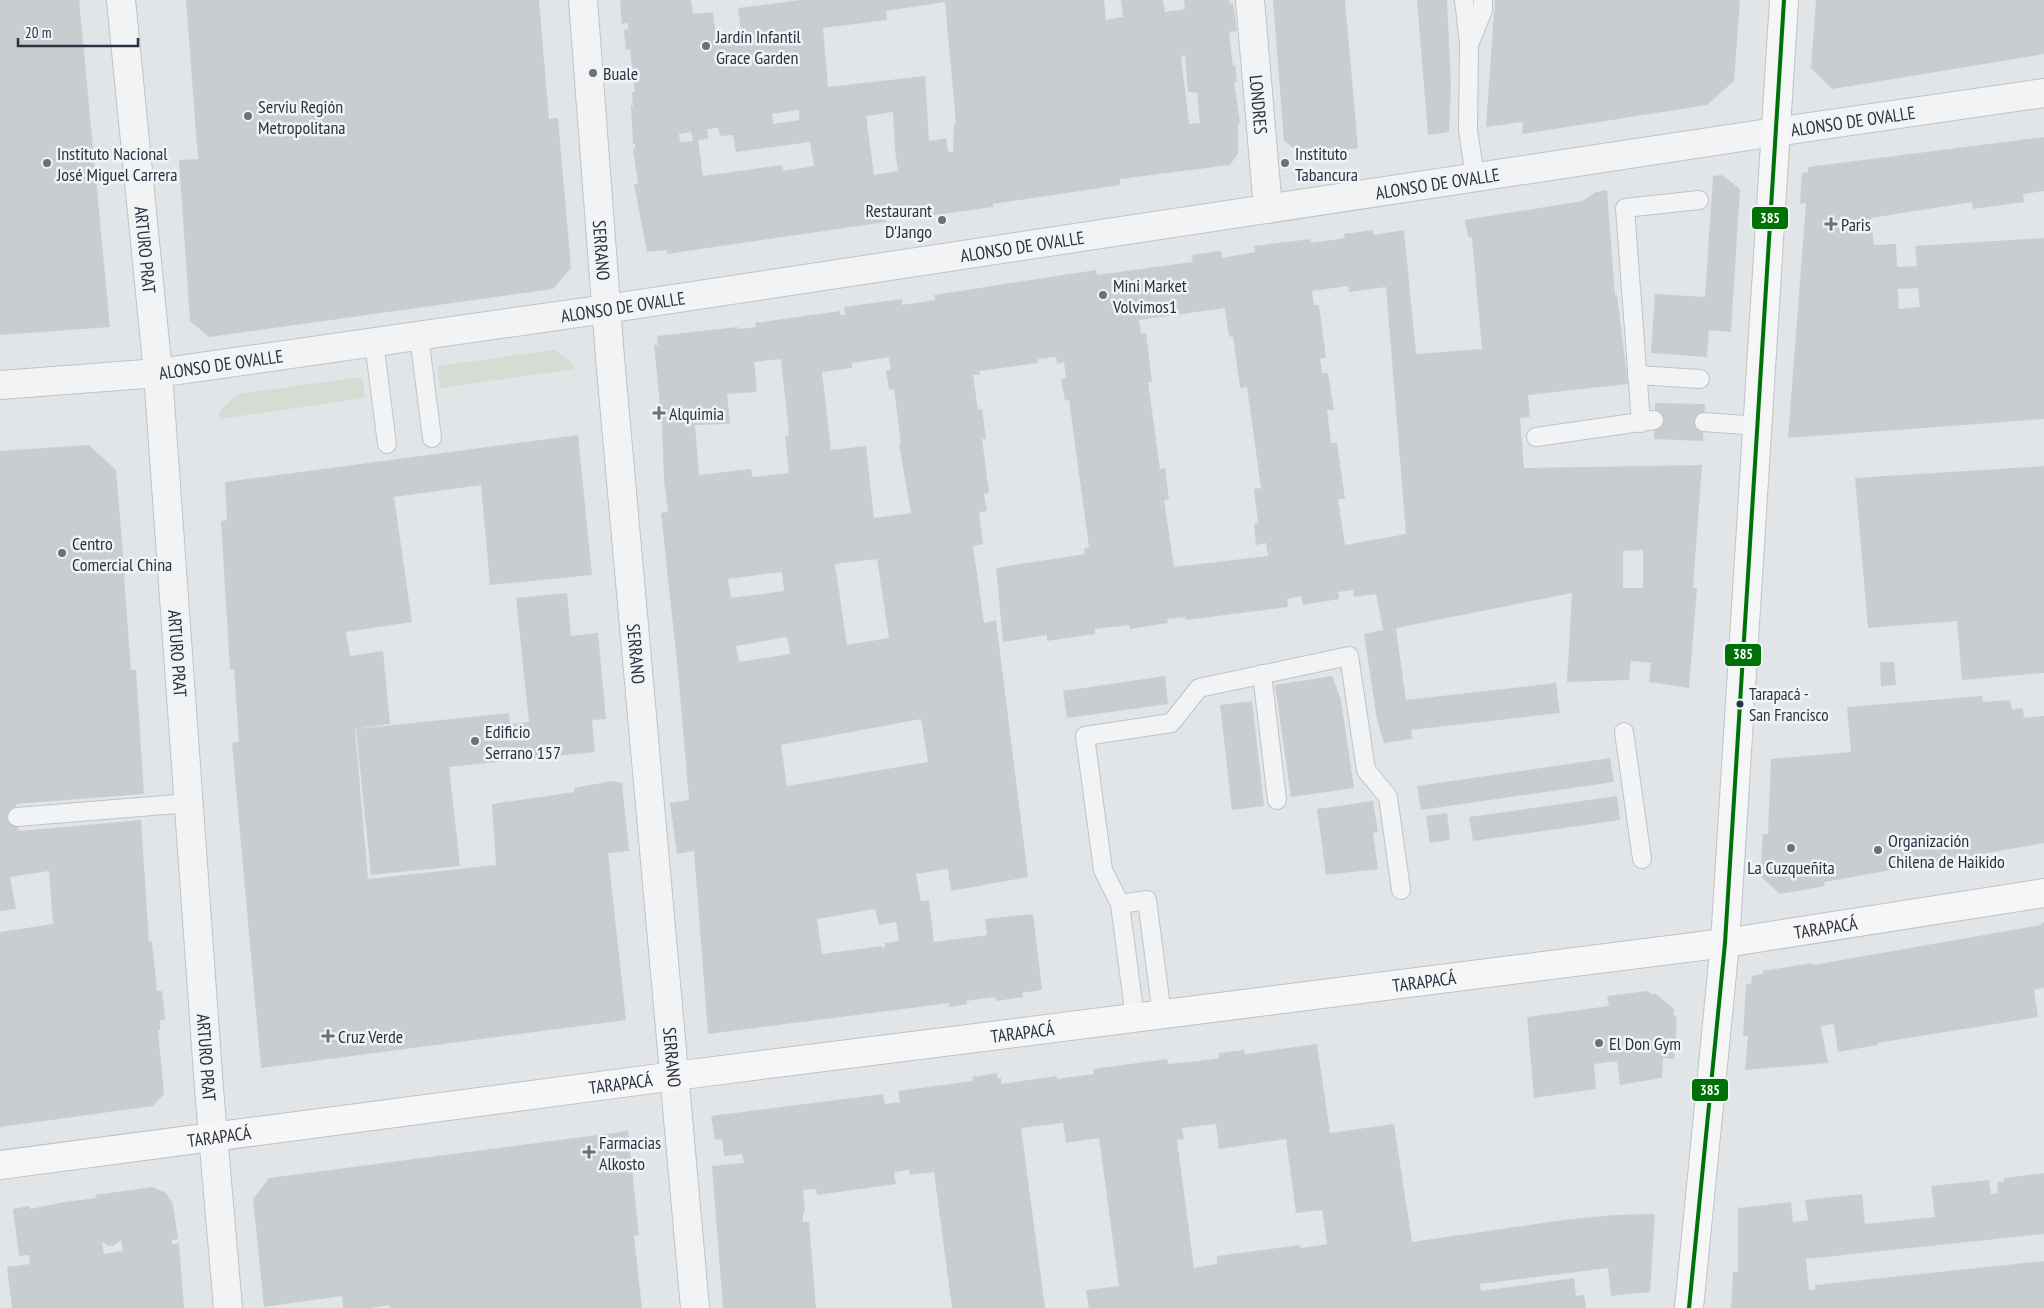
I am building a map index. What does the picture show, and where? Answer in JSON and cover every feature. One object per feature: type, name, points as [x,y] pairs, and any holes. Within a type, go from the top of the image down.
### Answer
[{"type":"main road","points":[[1689,1308],[1725,943],[1758,426],[1774,132],[1784,0]]},
{"type":"main road","name":"TARAPACÁ","points":[[0,1165],[674,1076],[1725,943],[2044,894]]},
{"type":"street","name":"ARTURO PRAT","points":[[121,0],[158,373],[212,1136],[228,1308]]},
{"type":"street","name":"SERRANO","points":[[583,0],[606,310],[695,1308]]},
{"type":"street","name":"LONDRES","points":[[1250,0],[1268,209]]},
{"type":"street","name":"ALONSO DE OVALLE","points":[[0,385],[158,373],[606,310],[1774,132],[2044,93]]},
{"type":"lane","points":[[1464,0],[1469,44],[1468,130],[1476,177]]},
{"type":"lane","points":[[1469,44],[1483,10],[1483,0]]},
{"type":"lane","points":[[1536,437],[1648,422],[1637,375],[1625,208],[1699,200]]},
{"type":"lane","points":[[419,336],[432,438]]},
{"type":"lane","points":[[374,342],[387,444]]},
{"type":"lane","points":[[1637,375],[1700,379]]},
{"type":"lane","points":[[1704,422],[1758,426]]},
{"type":"lane","points":[[1135,1018],[1120,904],[1102,870],[1085,736],[1171,723],[1199,688],[1349,656],[1366,770],[1388,797],[1401,890]]},
{"type":"lane","points":[[1262,674],[1276,800]]},
{"type":"lane","points":[[1624,732],[1642,858]]},
{"type":"lane","points":[[17,818],[189,803]]},
{"type":"lane","points":[[1120,904],[1147,900],[1162,1015]]},
{"type":"shaded area","points":[[555,350],[574,365],[574,369],[440,388],[437,366]]},
{"type":"shaded area","points":[[362,377],[365,398],[220,419],[219,412],[237,394]]},
{"type":"building","name":"Instituto Nacional José Miguel Carrera","points":[[0,0],[79,0],[110,327],[0,335]]},
{"type":"building","points":[[186,0],[539,0],[549,119],[558,118],[571,268],[553,289],[209,337],[190,321],[179,160],[198,159]]},
{"type":"building","points":[[620,0],[691,0],[693,14],[713,12],[717,45],[742,41],[738,8],[801,0],[1104,0],[1106,20],[1123,17],[1121,0],[1163,0],[1165,12],[1185,9],[1184,0],[1229,0],[1230,4],[1233,3],[1237,31],[1229,32],[1237,82],[1234,82],[1240,123],[1238,124],[1238,154],[1230,165],[1120,179],[1120,185],[993,204],[993,207],[906,219],[905,215],[886,217],[886,222],[667,254],[667,250],[647,252],[634,184],[638,184],[633,149],[635,149],[635,144],[633,144],[631,106],[633,106],[632,92],[635,92],[630,49],[626,50],[624,30],[628,29],[628,23],[622,24]],"holes":[[[945,2],[956,123],[954,124],[953,152],[948,152],[946,138],[929,141],[925,76],[828,87],[823,28],[887,20],[886,11]],[[1185,55],[1188,92],[1197,93],[1200,123],[1189,124],[1181,56]],[[799,110],[799,120],[773,124],[772,114]],[[893,112],[898,171],[874,175],[866,116]],[[718,128],[720,136],[733,135],[736,152],[810,142],[814,166],[783,171],[782,165],[703,176],[698,140],[708,139],[707,129]],[[691,132],[693,141],[680,142],[679,134]]]},
{"type":"building","points":[[1273,0],[1345,0],[1358,148],[1304,156],[1284,141]]},
{"type":"building","points":[[1417,0],[1447,0],[1451,87],[1449,132],[1428,135]]},
{"type":"building","points":[[1495,0],[1740,0],[1734,81],[1707,105],[1522,134],[1523,122],[1486,127]]},
{"type":"building","points":[[1816,0],[2044,0],[2044,54],[1832,89],[1811,68]]},
{"type":"building","points":[[2044,137],[2044,191],[2023,194],[2024,202],[1973,209],[1972,202],[1871,218],[1874,245],[1896,244],[1897,267],[1917,266],[1915,246],[2044,238],[2044,419],[1788,438],[1806,203],[1800,204],[1802,173],[1808,172],[1808,167]],"holes":[[[1918,288],[1920,307],[1899,309],[1898,289]]]},
{"type":"building","points":[[1722,175],[1740,189],[1731,332],[1709,330],[1707,357],[1651,353],[1655,294],[1705,297],[1713,176]]},
{"type":"building","points":[[1607,190],[1615,295],[1617,295],[1628,384],[1528,395],[1530,417],[1520,418],[1524,468],[1702,465],[1693,588],[1697,588],[1689,688],[1649,682],[1651,663],[1631,661],[1629,680],[1567,682],[1572,593],[1396,628],[1406,700],[1556,683],[1560,713],[1411,730],[1412,739],[1384,743],[1377,720],[1364,634],[1383,630],[1376,594],[1354,597],[1353,590],[1338,592],[1339,599],[1303,605],[1301,596],[1287,599],[1288,607],[1186,620],[1185,617],[1167,619],[1168,623],[1130,629],[1129,625],[1095,629],[1095,634],[1047,641],[1047,635],[1003,642],[996,568],[1085,554],[1084,548],[1089,547],[1069,400],[1065,401],[1061,379],[1066,378],[1064,362],[1057,364],[1056,357],[1038,359],[1038,363],[979,371],[980,375],[973,375],[978,410],[982,409],[986,439],[982,439],[989,493],[984,494],[987,511],[979,512],[983,544],[973,546],[984,623],[996,620],[1028,877],[951,891],[948,869],[916,874],[921,901],[929,900],[934,942],[987,935],[985,919],[1033,914],[1042,990],[1022,993],[1023,997],[996,1001],[995,997],[966,1001],[967,1004],[949,1007],[949,1003],[708,1034],[694,851],[677,854],[670,803],[689,800],[661,513],[668,512],[654,345],[658,345],[657,336],[738,327],[738,329],[756,327],[755,323],[840,311],[840,315],[845,315],[844,307],[902,299],[902,305],[935,300],[934,295],[1096,270],[1097,275],[1193,262],[1191,255],[1221,251],[1222,258],[1255,252],[1254,246],[1310,239],[1311,243],[1345,238],[1344,234],[1373,230],[1374,235],[1404,230],[1416,354],[1482,349],[1472,238],[1468,236],[1465,220],[1582,201],[1596,192]],"holes":[[[1348,286],[1349,292],[1386,287],[1406,534],[1345,545],[1338,499],[1345,499],[1337,443],[1331,443],[1327,410],[1334,410],[1328,373],[1322,373],[1320,359],[1326,358],[1319,305],[1314,305],[1312,291]],[[1225,308],[1229,337],[1233,336],[1240,388],[1247,387],[1261,488],[1254,489],[1258,523],[1254,524],[1256,545],[1266,543],[1268,556],[1174,567],[1164,500],[1169,499],[1165,468],[1160,469],[1148,382],[1152,382],[1146,333],[1141,333],[1139,320]],[[889,357],[891,370],[886,370],[889,390],[894,389],[901,444],[899,444],[911,513],[874,518],[866,446],[831,450],[822,372],[852,368],[852,363]],[[781,359],[789,435],[785,436],[789,473],[752,477],[751,469],[699,475],[695,425],[730,424],[727,394],[757,392],[754,362]],[[1643,550],[1643,588],[1623,588],[1623,551]],[[877,559],[889,638],[847,645],[835,564]],[[782,572],[784,591],[731,598],[728,579]],[[787,637],[790,654],[739,662],[736,646]],[[921,719],[928,762],[787,786],[781,745]],[[875,909],[879,925],[896,922],[899,941],[885,943],[885,947],[882,948],[882,946],[822,954],[817,919]]]},
{"type":"building","points":[[1655,403],[1705,404],[1703,441],[1654,439]]},
{"type":"building","points":[[578,435],[592,575],[490,585],[481,485],[394,497],[412,622],[346,632],[350,656],[383,651],[390,724],[355,729],[368,879],[496,865],[492,804],[574,792],[574,788],[612,781],[622,783],[629,851],[608,853],[626,1020],[261,1068],[232,743],[239,742],[234,669],[230,670],[221,521],[227,520],[225,482]]},
{"type":"building","points":[[89,445],[116,470],[131,670],[136,670],[144,794],[16,804],[19,831],[141,820],[149,942],[152,942],[157,991],[162,991],[165,1019],[160,1020],[160,1030],[158,1030],[164,1094],[153,1106],[0,1127],[0,932],[53,924],[49,871],[10,877],[16,909],[0,911],[0,451]]},
{"type":"building","points":[[2044,466],[2044,673],[1962,680],[1957,621],[1868,628],[1855,478]]},
{"type":"building","name":"Edificio Serrano 157","points":[[567,593],[571,636],[598,633],[606,719],[592,720],[595,752],[449,767],[460,866],[371,875],[356,729],[509,713],[510,724],[529,722],[516,598]]},
{"type":"building","points":[[1880,662],[1894,662],[1896,685],[1881,686]]},
{"type":"building","points":[[1165,676],[1168,704],[1067,718],[1063,691]]},
{"type":"building","points":[[1332,676],[1341,700],[1354,788],[1291,797],[1275,685]]},
{"type":"building","points":[[1982,696],[1983,702],[2010,700],[2012,709],[2023,708],[2024,718],[2044,716],[2044,843],[1824,882],[1825,886],[1780,894],[1760,876],[1763,834],[1768,834],[1771,759],[1851,752],[1847,707]]},
{"type":"building","points":[[1252,701],[1264,806],[1232,810],[1220,705]]},
{"type":"building","points":[[1610,758],[1614,782],[1421,810],[1417,786]]},
{"type":"building","points":[[1617,796],[1620,820],[1473,841],[1469,817]]},
{"type":"building","points":[[1373,801],[1378,832],[1373,833],[1378,869],[1326,875],[1317,809]]},
{"type":"building","points":[[1447,813],[1450,840],[1430,843],[1426,816]]},
{"type":"building","points":[[2044,922],[2044,988],[2034,990],[2038,1017],[1877,1043],[1878,1045],[1838,1052],[1834,1024],[1821,1026],[1828,1063],[1745,1070],[1748,1036],[1743,1036],[1746,984],[1751,984],[1752,976],[1763,974],[1763,971],[1812,963],[1813,965],[2041,925]]},
{"type":"building","points":[[1647,991],[1653,995],[1655,993],[1675,1010],[1673,1012],[1677,1019],[1674,1059],[1663,1058],[1662,1078],[1620,1085],[1617,1061],[1594,1064],[1596,1089],[1534,1098],[1527,1017],[1609,1006],[1607,996]]},
{"type":"building","points":[[1317,1044],[1330,1133],[1394,1124],[1412,1242],[1563,1220],[1614,1215],[1655,1214],[1650,1292],[1611,1296],[1608,1268],[1480,1284],[1481,1291],[1574,1278],[1576,1296],[1584,1295],[1586,1308],[1089,1308],[1086,1290],[1119,1286],[1099,1138],[1066,1143],[1063,1123],[1021,1128],[1045,1308],[952,1308],[934,1172],[910,1175],[909,1170],[894,1172],[896,1184],[817,1195],[816,1189],[803,1190],[805,1212],[803,1213],[803,1222],[809,1222],[816,1308],[723,1308],[712,1166],[744,1163],[742,1154],[724,1156],[722,1139],[715,1140],[711,1116],[883,1094],[885,1104],[900,1102],[898,1091],[973,1081],[972,1077],[997,1073],[997,1078],[1001,1078],[1001,1084],[1057,1076],[1057,1079],[1094,1074],[1093,1069],[1167,1059],[1168,1064],[1219,1058],[1219,1053],[1244,1050],[1245,1054]],"holes":[[[1216,1124],[1219,1149],[1286,1139],[1296,1213],[1322,1210],[1327,1244],[1301,1248],[1300,1245],[1217,1256],[1217,1264],[1194,1268],[1177,1140],[1184,1139],[1182,1128]]]},
{"type":"building","points":[[628,1131],[639,1235],[634,1236],[642,1308],[390,1308],[390,1305],[370,1308],[343,1308],[342,1296],[264,1307],[253,1199],[269,1178]]},
{"type":"building","points":[[2044,1173],[2044,1234],[1806,1259],[1809,1290],[1816,1289],[1815,1285],[2044,1261],[2044,1308],[1731,1308],[1733,1272],[1738,1272],[1738,1208],[1791,1202],[1793,1222],[1808,1220],[1805,1200],[1862,1194],[1865,1224],[1935,1217],[1931,1186],[1989,1180],[1991,1194],[1998,1193],[1997,1182],[2004,1182],[2003,1178]]},
{"type":"building","points":[[153,1187],[166,1193],[173,1204],[178,1239],[172,1240],[172,1244],[179,1243],[184,1308],[12,1308],[7,1267],[30,1264],[29,1255],[19,1256],[13,1209],[30,1206],[30,1209],[96,1198],[95,1195]],"holes":[[[121,1240],[123,1251],[104,1254],[102,1241],[107,1245],[113,1246]]]},
{"type":"transit line","name":"385","points":[[1689,1308],[1725,943],[1784,0]]},
{"type":"place","name":"Jardín Infantil Grace Garden","points":[[706,46]]},
{"type":"place","name":"Buale","points":[[593,73]]},
{"type":"place","name":"Serviu Región Metropolitana","points":[[248,116]]},
{"type":"place","name":"Instituto Nacional José Miguel Carrera","points":[[47,163]]},
{"type":"place","name":"Instituto Tabancura","points":[[1285,163]]},
{"type":"place","name":"Restaurant D'Jango","points":[[942,220]]},
{"type":"place","name":"Paris","points":[[1831,224]]},
{"type":"place","name":"Mini Market Volvimos1","points":[[1103,295]]},
{"type":"place","name":"Alquimia","points":[[659,413]]},
{"type":"place","name":"Centro Comercial China","points":[[62,553]]},
{"type":"place","name":"Tarapacá - San Francisco","points":[[1740,704]]},
{"type":"place","name":"Edificio Serrano 157","points":[[475,741]]},
{"type":"place","name":"La Cuzqueñita","points":[[1791,848]]},
{"type":"place","name":"Organización Chilena de Haikido","points":[[1878,850]]},
{"type":"place","name":"Cruz Verde","points":[[328,1036]]},
{"type":"place","name":"El Don Gym","points":[[1599,1043]]},
{"type":"place","name":"Farmacias Alkosto","points":[[589,1152]]}]
